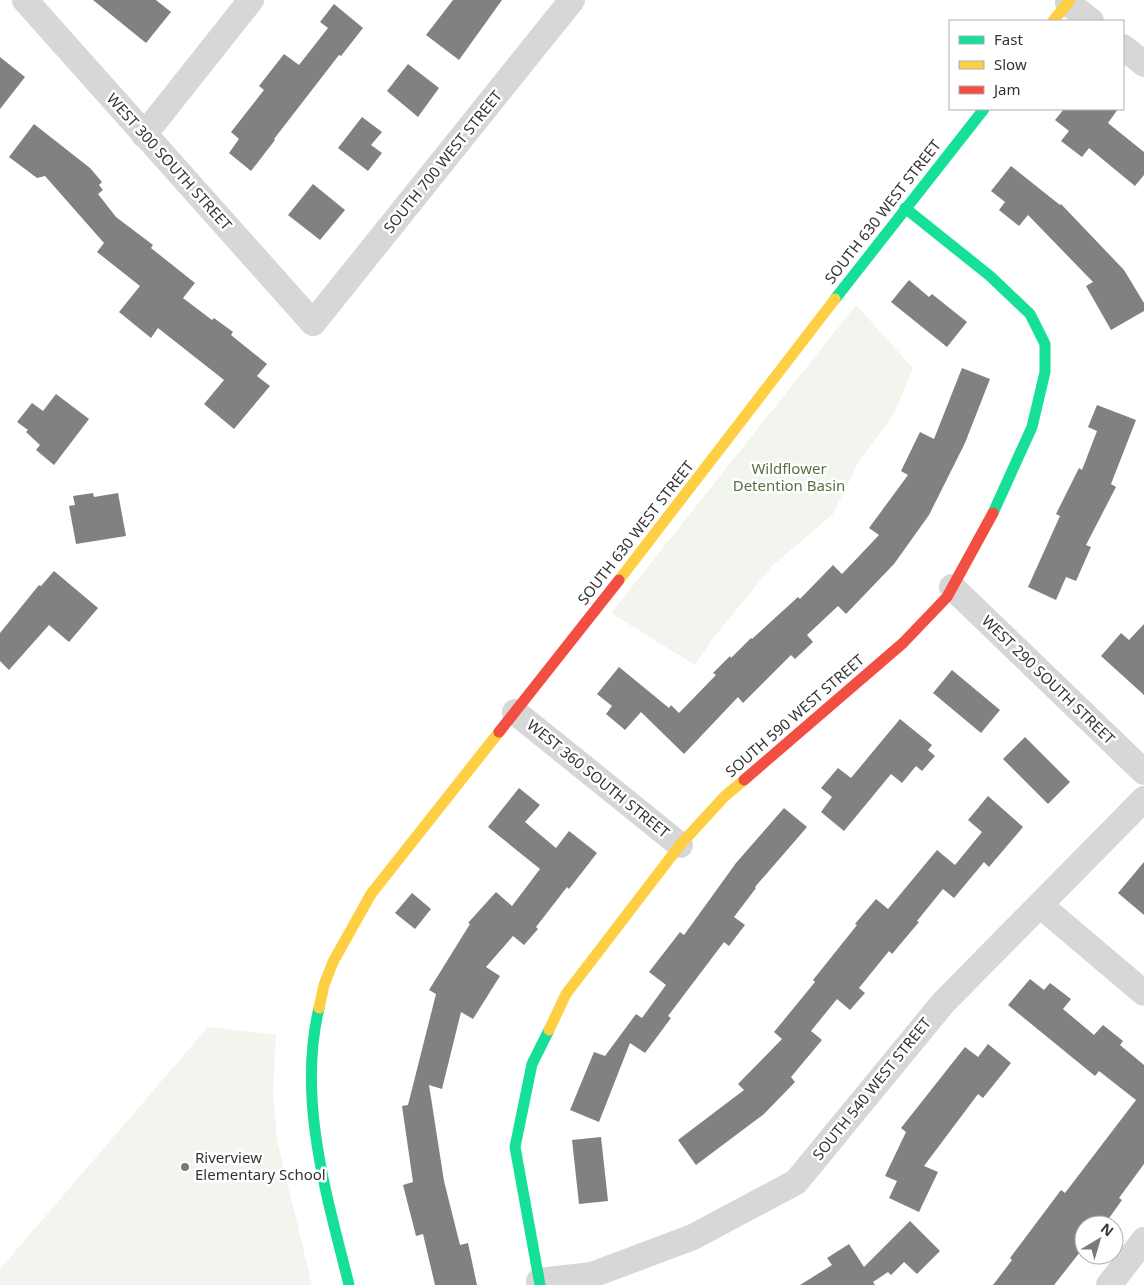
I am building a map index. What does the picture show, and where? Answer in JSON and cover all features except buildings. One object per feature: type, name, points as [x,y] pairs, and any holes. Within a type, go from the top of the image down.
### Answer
[{"type":"street","name":"WEST 300 SOUTH STREET","points":[[25,0],[313,324]]},
{"type":"street","points":[[144,135],[251,0]]},
{"type":"street","name":"SOUTH 700 WEST STREET","points":[[313,324],[572,0]]},
{"type":"street","points":[[1064,8],[1089,20]]},
{"type":"street","points":[[1124,48],[1144,64]]},
{"type":"street","name":"SOUTH 630 WEST STREET","points":[[349,1285],[324,1183],[314,1129],[310,1075],[314,1025],[324,983],[344,941],[371,894],[599,606],[905,208],[983,110]]},
{"type":"street","name":"SOUTH 590 WEST STREET","points":[[540,1283],[515,1147],[532,1064],[566,994],[680,845],[724,796],[903,644],[947,597],[988,523],[1032,427],[1045,372],[1045,344],[1030,314],[990,276],[905,208]]},
{"type":"street","name":"WEST 290 SOUTH STREET","points":[[952,588],[1144,772]]},
{"type":"street","name":"WEST 360 SOUTH STREET","points":[[515,712],[680,845]]},
{"type":"street","name":"SOUTH 540 WEST STREET","points":[[540,1283],[592,1275],[693,1237],[796,1182],[943,1004],[1144,799]]},
{"type":"street","points":[[1040,905],[1144,993]]},
{"type":"street","points":[[1122,1280],[1144,1240]]},
{"type":"green space","name":"Wildflower Detention Basin","points":[[856,305],[913,368],[894,414],[859,461],[833,514],[772,566],[714,637],[695,665],[611,613]]},
{"type":"green space","name":"Riverview Elementary School","points":[[208,1027],[276,1035],[273,1092],[277,1140],[312,1285],[0,1285],[0,1269]]},
{"type":"traffic: fast","points":[[835,299],[983,110]]},
{"type":"traffic: fast","points":[[905,208],[990,276],[1030,314],[1045,344],[1045,372],[1032,427],[993,513]]},
{"type":"traffic: fast","points":[[319,1008],[313,1043],[311,1078],[313,1113],[324,1183],[349,1285]]},
{"type":"traffic: fast","points":[[540,1285],[515,1147],[532,1064],[549,1030]]},
{"type":"traffic: slow","points":[[1054,20],[1070,0]]},
{"type":"traffic: slow","points":[[619,580],[835,299]]},
{"type":"traffic: slow","points":[[319,1008],[324,985],[333,962],[371,894],[499,732]]},
{"type":"traffic: slow","points":[[549,1030],[566,994],[680,845],[724,797],[744,780]]},
{"type":"traffic: jam","points":[[744,780],[903,643],[947,597],[993,513]]},
{"type":"traffic: jam","points":[[499,732],[619,580]]},
{"type":"place","name":"Riverview Elementary School","points":[[185,1167]]}]
